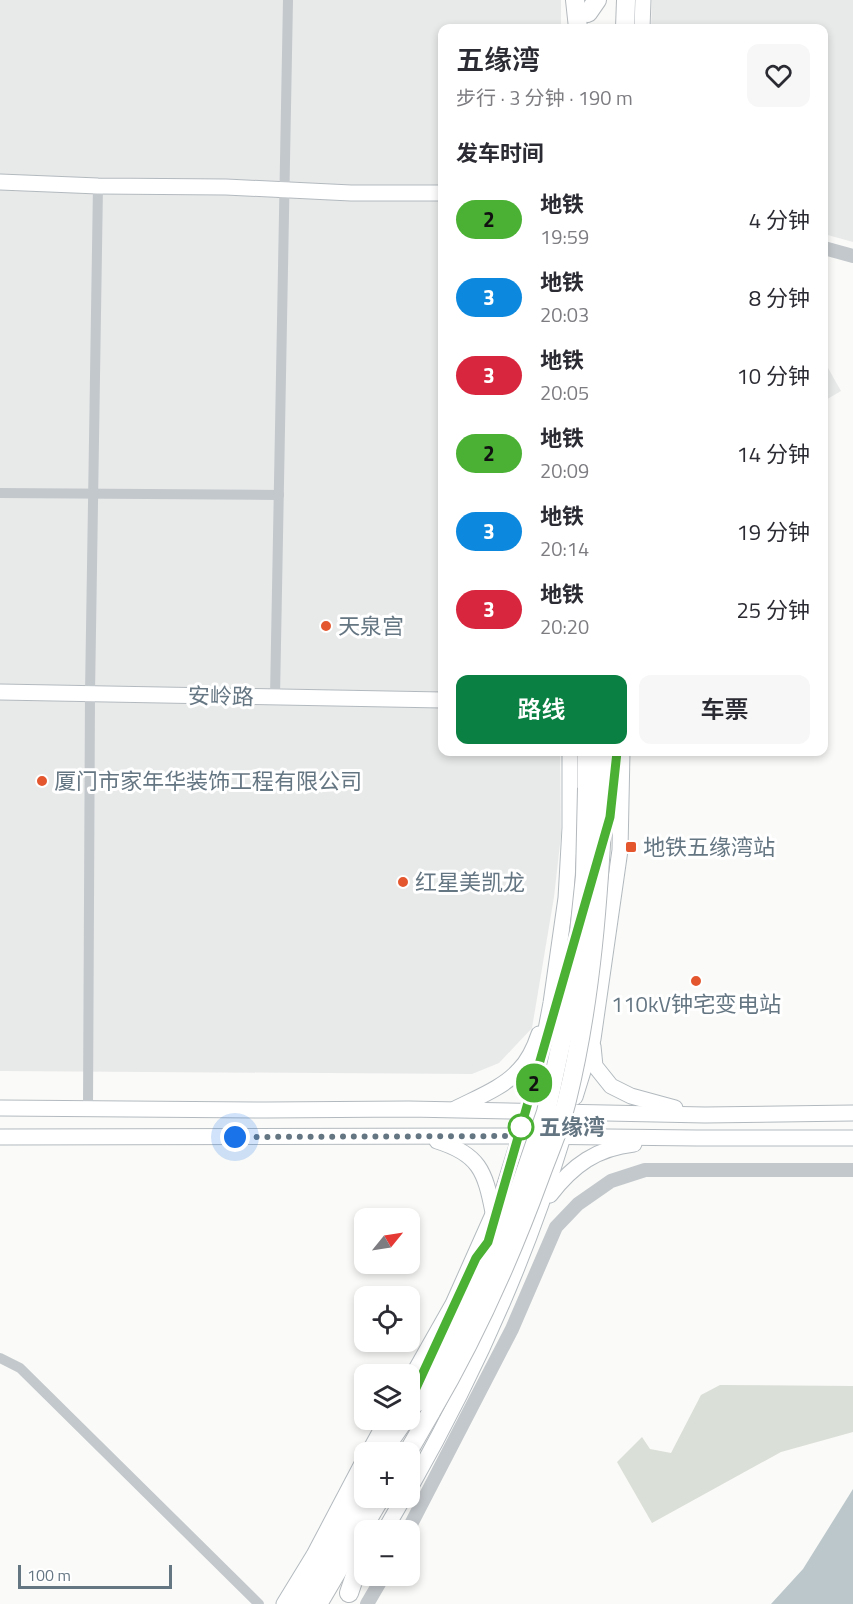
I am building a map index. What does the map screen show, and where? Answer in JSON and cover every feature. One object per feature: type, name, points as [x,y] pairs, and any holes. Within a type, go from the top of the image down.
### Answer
[{"type":"highway","points":[[625,24],[626,0]]},
{"type":"highway","points":[[579,24],[584,7]]},
{"type":"highway","points":[[588,756],[596,789]]},
{"type":"highway","points":[[420,1404],[469,1309],[507,1224],[546,1112],[573,989],[596,789],[604,756]]},
{"type":"highway","points":[[391,1442],[402,1430]]},
{"type":"highway","points":[[314,1554],[354,1494]]},
{"type":"highway","points":[[299,1604],[355,1508]]},
{"type":"highway","points":[[318,1604],[375,1508]]},
{"type":"highway","points":[[346,1598],[354,1577]]},
{"type":"main road","points":[[642,24],[643,0]]},
{"type":"main road","points":[[575,24],[584,7]]},
{"type":"main road","points":[[0,182],[351,193],[438,193]]},
{"type":"main road","name":"安岭路","points":[[0,692],[438,700]]},
{"type":"main road","points":[[419,1364],[453,1304],[502,1194],[535,1088],[551,1003],[566,898],[570,828],[570,756]]},
{"type":"main road","points":[[420,1470],[460,1396],[515,1276],[543,1204],[593,1039],[620,850],[622,756]]},
{"type":"main road","points":[[452,1110],[497,1087],[520,1070],[534,1046],[551,1003]]},
{"type":"main road","points":[[593,1039],[595,1066],[611,1086],[631,1096],[705,1115]]},
{"type":"main road","points":[[0,1107],[571,1111],[705,1115],[853,1113]]},
{"type":"main road","points":[[422,1136],[454,1146],[477,1162],[488,1182],[494,1212]]},
{"type":"main road","points":[[0,1137],[853,1138]]},
{"type":"main road","points":[[543,1204],[565,1176],[593,1155],[624,1145],[697,1138]]},
{"type":"main road","points":[[284,1604],[354,1479]]},
{"type":"main road","points":[[346,1598],[354,1584]]},
{"type":"street","points":[[275,697],[288,0]]},
{"type":"street","points":[[88,1108],[90,693],[98,186]]},
{"type":"street","points":[[828,249],[853,256]]},
{"type":"street","points":[[0,493],[279,495]]},
{"type":"street","points":[[413,1520],[512,1329],[556,1227],[578,1204],[611,1181],[645,1170],[853,1170]]},
{"type":"street","points":[[0,1358],[20,1368],[259,1604]]},
{"type":"street","points":[[367,1604],[378,1586]]},
{"type":"shaded area","points":[[0,0],[561,0],[561,24],[438,24],[438,756],[560,756],[561,835],[554,897],[532,1028],[499,1063],[472,1074],[0,1071]]},
{"type":"shaded area","points":[[652,0],[853,0],[853,242],[828,235],[828,24],[651,24]]},
{"type":"shaded area","points":[[828,368],[841,391],[828,399]]},
{"type":"shaded area","points":[[720,1385],[853,1386],[853,1432],[781,1452],[652,1523],[617,1462],[642,1437],[650,1449],[671,1453],[701,1395]]},
{"type":"shaded area","points":[[853,1489],[853,1604],[771,1604],[803,1569]]},
{"type":"metro line","name":"2","points":[[420,1380],[476,1258],[488,1242],[610,817],[617,756]]},
{"type":"place","name":"天泉宫","points":[[326,626]]},
{"type":"place","name":"厦门市家年华装饰工程有限公司","points":[[42,781]]},
{"type":"place","name":"地铁五缘湾站","points":[[631,847]]},
{"type":"place","name":"红星美凯龙","points":[[403,882]]},
{"type":"place","name":"110kV钟宅变电站","points":[[696,981]]},
{"type":"place","name":"五缘湾","points":[[521,1127]]},
{"type":"route","points":[[235,1137],[519,1136],[523,1124],[521,1127]]}]
